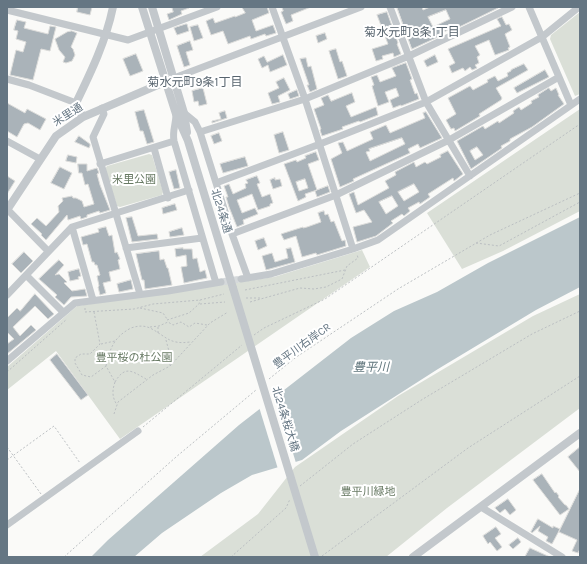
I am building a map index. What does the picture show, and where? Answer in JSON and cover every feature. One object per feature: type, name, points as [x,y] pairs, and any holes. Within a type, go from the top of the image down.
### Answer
[{"type":"street","points":[[76,103],[94,65],[106,34],[113,7]]},
{"type":"street","points":[[142,7],[149,33],[166,81],[180,114],[195,122],[200,132],[245,278],[271,274],[354,249],[378,240],[580,99]]},
{"type":"street","points":[[7,361],[66,315],[74,302],[168,291],[218,283],[202,238],[174,141],[173,130],[180,114],[174,78],[152,7]]},
{"type":"street","points":[[7,10],[128,40],[217,7]]},
{"type":"street","points":[[272,7],[284,37],[354,249]]},
{"type":"street","points":[[174,78],[361,7]]},
{"type":"street","points":[[390,7],[426,102],[470,176]]},
{"type":"street","points":[[200,132],[305,99],[409,56],[512,7]]},
{"type":"street","points":[[529,7],[571,105]]},
{"type":"street","points":[[216,183],[426,102],[542,37],[579,7]]},
{"type":"street","points":[[232,234],[336,195],[449,140],[559,77]]},
{"type":"street","name":"米里通","points":[[7,209],[56,136],[83,117],[174,78]]},
{"type":"street","points":[[7,79],[29,85],[76,103],[83,117]]},
{"type":"street","points":[[102,108],[104,114],[93,137],[140,294]]},
{"type":"street","name":"北24条通","points":[[180,114],[233,288]]},
{"type":"street","points":[[7,141],[40,159]]},
{"type":"street","points":[[100,164],[174,141]]},
{"type":"street","points":[[154,148],[168,198]]},
{"type":"street","points":[[7,295],[72,227],[168,198],[189,190]]},
{"type":"street","points":[[7,209],[48,251]]},
{"type":"street","points":[[72,227],[93,300]]},
{"type":"street","points":[[126,248],[202,238]]},
{"type":"street","points":[[26,275],[66,315]]},
{"type":"street","name":"北24条桜大橋","points":[[233,288],[315,557]]},
{"type":"street","points":[[7,525],[138,431]]},
{"type":"street","points":[[413,557],[580,433]]},
{"type":"street","points":[[481,507],[553,554],[562,557]]},
{"type":"path","points":[[252,338],[264,328],[325,300],[580,124]]},
{"type":"path","name":"豊平川右岸CR","points":[[265,382],[295,358],[398,289],[475,243],[580,193]]},
{"type":"path","points":[[475,243],[499,246],[580,202]]},
{"type":"path","points":[[250,302],[300,288],[314,289],[326,287],[342,279],[347,266],[358,258],[354,249]]},
{"type":"path","points":[[245,290],[345,270]]},
{"type":"path","points":[[81,307],[85,307],[85,312],[138,308],[153,304],[200,300],[224,294]]},
{"type":"path","points":[[246,298],[264,298]]},
{"type":"path","points":[[149,328],[159,326],[167,321],[189,313],[200,304],[225,302]]},
{"type":"path","points":[[138,308],[163,313],[167,321],[173,325],[181,322],[189,327],[195,323],[208,325]]},
{"type":"path","points":[[300,487],[353,444],[423,399],[532,334],[580,311]]},
{"type":"path","points":[[94,312],[100,344]]},
{"type":"path","points":[[114,414],[118,402],[153,375],[170,366],[208,325],[228,312]]},
{"type":"path","points":[[7,372],[66,315]]},
{"type":"path","points":[[115,341],[100,344],[90,354],[81,354],[75,358],[75,363],[82,375],[91,376],[106,366],[118,336],[136,326],[149,328],[166,339],[175,342],[191,342]]},
{"type":"path","points":[[158,333],[159,326]]},
{"type":"path","points":[[166,339],[170,355],[170,366]]},
{"type":"path","points":[[138,431],[246,342]]},
{"type":"path","points":[[106,366],[115,382]]},
{"type":"path","points":[[117,405],[112,394],[115,382],[119,375],[127,371],[131,371],[147,380]]},
{"type":"path","points":[[320,557],[468,448],[580,376]]},
{"type":"path","points":[[64,557],[176,457],[259,387]]},
{"type":"path","points":[[7,460],[54,426],[84,470]]},
{"type":"path","points":[[7,447],[44,498]]},
{"type":"path","points":[[231,557],[286,508],[291,497]]},
{"type":"green space","points":[[580,12],[580,94],[575,96],[550,39],[551,35]]},
{"type":"green space","points":[[580,109],[580,211],[503,251],[462,269],[427,213]]},
{"type":"green space","name":"米里公園","points":[[149,154],[152,155],[163,192],[162,195],[120,207],[117,206],[105,169],[107,166]]},
{"type":"green space","name":"豊平桜の杜公園","points":[[362,250],[370,267],[120,439],[56,351],[7,390],[7,367],[77,306],[274,277]]},
{"type":"green space","name":"豊平川緑地","points":[[580,294],[580,408],[447,508],[386,557],[200,557],[258,514],[295,467],[398,396],[533,316]]},
{"type":"water","name":"豊平川","points":[[580,217],[580,287],[536,310],[438,369],[341,431],[302,460],[252,475],[221,493],[162,533],[134,557],[91,557],[108,540],[239,425],[351,338],[394,311],[437,292],[488,263]]},
{"type":"pier","points":[[275,394],[296,463],[278,469],[259,407]]},
{"type":"building","points":[[78,7],[92,7],[90,15],[77,12]]},
{"type":"building","points":[[172,7],[189,8],[181,11],[182,14],[169,20],[167,14],[173,12]]},
{"type":"building","points":[[242,7],[267,7],[269,13],[252,20],[256,31],[273,25],[276,33],[266,36],[265,34],[251,39],[250,36],[228,44],[223,31],[211,35],[206,21],[213,18],[215,23],[235,17],[245,13]]},
{"type":"building","points":[[282,7],[311,7],[291,15],[293,21],[286,24],[281,12],[283,11]]},
{"type":"building","points":[[397,7],[422,7],[423,10],[430,7],[498,8],[449,32],[448,30],[437,35],[438,37],[412,49]],"holes":[[[446,10],[450,19],[433,27],[428,17]]]},
{"type":"building","points":[[387,12],[401,54],[394,57],[393,53],[382,56],[383,59],[376,61],[372,49],[388,44],[377,15]]},
{"type":"building","points":[[502,17],[506,25],[509,24],[512,30],[505,34],[510,47],[508,48],[509,50],[495,55],[489,40],[475,46],[480,55],[477,57],[479,63],[475,65],[477,68],[472,70],[470,67],[465,71],[463,68],[452,73],[449,66],[455,63],[448,49],[501,26],[497,19]]},
{"type":"building","points":[[17,20],[26,22],[24,28],[48,34],[50,26],[56,27],[50,51],[41,49],[33,80],[10,75],[16,50],[23,52],[26,42],[16,39],[18,31],[14,30]]},
{"type":"building","points":[[187,24],[189,31],[177,35],[174,28]]},
{"type":"building","points":[[198,25],[203,38],[194,41],[190,27]]},
{"type":"building","points":[[72,31],[77,33],[71,47],[75,55],[72,61],[66,63],[63,62],[65,57],[59,50],[55,39],[67,32]]},
{"type":"building","points":[[325,33],[327,39],[318,43],[316,36]]},
{"type":"building","points":[[190,41],[193,50],[186,52],[190,65],[184,67],[177,46]]},
{"type":"building","points":[[336,49],[340,62],[342,61],[347,76],[338,79],[329,51]]},
{"type":"building","points":[[136,54],[143,71],[130,76],[123,59]]},
{"type":"building","points":[[283,55],[287,65],[270,72],[268,65],[262,68],[258,59],[264,56],[267,62]]},
{"type":"building","points":[[435,55],[438,62],[427,67],[424,61]]},
{"type":"building","points":[[306,58],[308,67],[311,66],[317,89],[310,92],[300,59]]},
{"type":"building","points":[[406,63],[412,79],[410,80],[415,94],[417,93],[419,99],[393,108],[390,100],[399,96],[396,88],[385,92],[389,102],[378,106],[371,77],[377,75],[380,82],[396,76],[392,68]]},
{"type":"building","points":[[524,64],[528,70],[496,88],[502,98],[501,100],[479,114],[480,116],[455,131],[454,128],[451,129],[446,120],[456,114],[448,98],[470,86],[473,90],[488,82],[487,80],[495,76],[498,81],[508,76],[507,73],[511,70]]},
{"type":"building","points":[[545,70],[549,77],[517,93],[514,88]]},
{"type":"building","points":[[284,78],[290,90],[278,96],[280,102],[272,104],[268,93],[279,88],[276,82]]},
{"type":"building","points":[[203,88],[207,104],[199,106],[198,101],[194,102],[192,91]]},
{"type":"building","points":[[549,88],[551,91],[556,88],[558,95],[564,104],[532,127],[510,139],[510,141],[501,146],[502,148],[471,169],[457,141],[483,126],[485,129],[498,121],[499,123],[514,113],[513,111],[519,107],[521,110],[532,103],[531,101],[539,97],[538,95]],"holes":[[[477,147],[483,155],[475,160],[470,151]]]},
{"type":"building","points":[[297,90],[299,96],[290,99],[288,94]]},
{"type":"building","points":[[352,93],[355,102],[346,106],[351,117],[376,107],[378,115],[342,127],[343,129],[322,136],[314,109],[324,105],[321,98],[328,95],[331,101]]},
{"type":"building","points":[[7,103],[25,113],[27,109],[46,119],[40,130],[28,123],[24,124],[17,137],[7,131]]},
{"type":"building","points":[[144,110],[154,142],[147,144],[143,131],[140,131],[135,112]]},
{"type":"building","points":[[225,111],[227,118],[212,123],[212,121],[221,119],[219,113]]},
{"type":"building","points":[[426,112],[442,138],[420,148],[418,144],[408,149],[410,153],[353,179],[354,181],[340,187],[331,159],[342,153],[338,143],[343,142],[347,151],[373,139],[370,132],[386,125],[390,133],[425,118],[423,113]],"holes":[[[402,138],[405,144],[370,161],[366,152],[370,151],[369,149]]]},
{"type":"building","points":[[283,132],[289,150],[279,153],[274,135]]},
{"type":"building","points":[[219,133],[222,141],[214,144],[211,136]]},
{"type":"building","points":[[79,136],[90,144],[89,148],[75,142]]},
{"type":"building","points":[[448,151],[463,174],[454,181],[453,178],[428,194],[430,197],[420,204],[419,202],[408,208],[410,211],[404,216],[402,214],[391,221],[393,223],[376,236],[357,242],[353,227],[372,222],[364,210],[356,213],[349,194],[354,192],[358,205],[389,188],[385,181],[396,175],[395,172],[414,162],[416,167],[425,162],[427,164],[441,157],[440,155]],"holes":[[[414,184],[419,192],[404,201],[398,192]],[[392,196],[398,206],[386,214],[379,202]]]},
{"type":"building","points":[[316,152],[319,160],[308,164],[317,190],[305,194],[306,197],[298,201],[284,164],[296,160],[297,162],[306,158],[305,156]],"holes":[[[305,179],[308,188],[299,191],[296,182]]]},
{"type":"building","points":[[68,155],[77,157],[76,163],[66,161]]},
{"type":"building","points":[[245,157],[248,166],[223,173],[220,164]]},
{"type":"building","points":[[78,164],[87,164],[87,171],[97,168],[100,185],[110,210],[100,213],[99,211],[87,215],[87,217],[81,219],[80,216],[68,220],[67,215],[46,240],[31,224],[37,218],[46,226],[59,212],[58,206],[63,201],[62,198],[72,196],[73,198],[82,201],[84,207],[94,204],[88,184],[85,185],[82,173],[79,173]]},
{"type":"building","points":[[60,167],[72,173],[64,189],[51,183]]},
{"type":"building","points":[[176,170],[180,188],[174,189],[169,172]]},
{"type":"building","points":[[7,176],[15,181],[7,194]]},
{"type":"building","points":[[257,176],[260,183],[257,184],[262,197],[270,194],[273,203],[270,204],[270,206],[258,210],[252,194],[237,200],[242,213],[255,208],[258,214],[243,220],[244,224],[237,227],[229,207],[226,197],[228,197],[224,186],[229,184],[233,194],[246,188],[245,184],[248,183],[246,180]]},
{"type":"building","points":[[275,178],[275,180],[280,179],[282,186],[273,189],[270,180]]},
{"type":"building","points":[[328,186],[330,192],[317,197],[315,191]]},
{"type":"building","points":[[175,204],[177,210],[163,214],[162,208]]},
{"type":"building","points":[[324,211],[325,215],[328,214],[331,222],[334,221],[342,241],[345,240],[346,246],[317,255],[316,253],[302,257],[296,236],[284,240],[281,234],[321,222],[318,213]]},
{"type":"building","points":[[132,217],[138,236],[157,234],[158,239],[132,242],[126,218]]},
{"type":"building","points":[[106,227],[109,236],[112,235],[115,253],[117,252],[120,259],[118,260],[120,269],[109,272],[111,281],[103,283],[106,293],[100,295],[97,276],[100,275],[97,265],[92,262],[87,244],[83,245],[81,237],[99,232],[98,229]]},
{"type":"building","points":[[182,228],[184,235],[170,237],[169,232]]},
{"type":"building","points":[[264,238],[267,246],[258,250],[255,241]]},
{"type":"building","points":[[291,248],[295,262],[266,270],[262,256],[272,253],[275,262],[288,258],[286,249]]},
{"type":"building","points":[[175,249],[192,249],[193,259],[197,258],[200,272],[205,270],[207,278],[184,283],[181,267],[187,266],[186,255],[176,257]]},
{"type":"building","points":[[159,251],[160,260],[164,259],[168,268],[172,285],[145,289],[144,280],[142,280],[136,254]]},
{"type":"building","points":[[24,252],[33,261],[21,273],[12,264]]},
{"type":"building","points":[[59,260],[64,265],[55,275],[59,274],[67,282],[64,283],[72,291],[85,289],[87,296],[71,297],[64,305],[55,297],[57,295],[39,279]]},
{"type":"building","points":[[79,269],[81,276],[78,277],[79,279],[70,281],[68,272]]},
{"type":"building","points":[[131,280],[133,289],[119,292],[117,284]]},
{"type":"building","points":[[35,294],[54,314],[48,319],[35,306],[13,327],[20,336],[31,325],[36,330],[7,354],[7,344],[14,339],[7,332],[7,318],[17,308],[20,311]]},
{"type":"building","points":[[57,354],[88,395],[81,400],[50,360]]},
{"type":"building","points":[[580,447],[580,472],[568,457]]},
{"type":"building","points":[[542,474],[555,493],[556,492],[559,496],[558,497],[569,509],[560,515],[533,480]]},
{"type":"building","points":[[580,489],[580,549],[578,553],[572,551],[577,540],[559,532]]},
{"type":"building","points":[[508,499],[516,510],[510,515],[505,509],[500,513],[495,508]]},
{"type":"building","points":[[538,519],[553,528],[553,526],[560,529],[552,544],[546,541],[548,537],[538,531],[540,526],[532,533],[531,532]]},
{"type":"building","points":[[496,527],[501,534],[495,538],[502,547],[497,551],[490,542],[488,544],[483,536]]},
{"type":"building","points":[[518,538],[521,542],[513,549],[509,545]]},
{"type":"building","points":[[530,548],[550,557],[525,557]]},
{"type":"tunnel","points":[[221,282],[241,279]]},
{"type":"district","name":"菊水元町8条1丁目","points":[[412,33]]},
{"type":"district","name":"菊水元町9条1丁目","points":[[195,83]]}]
